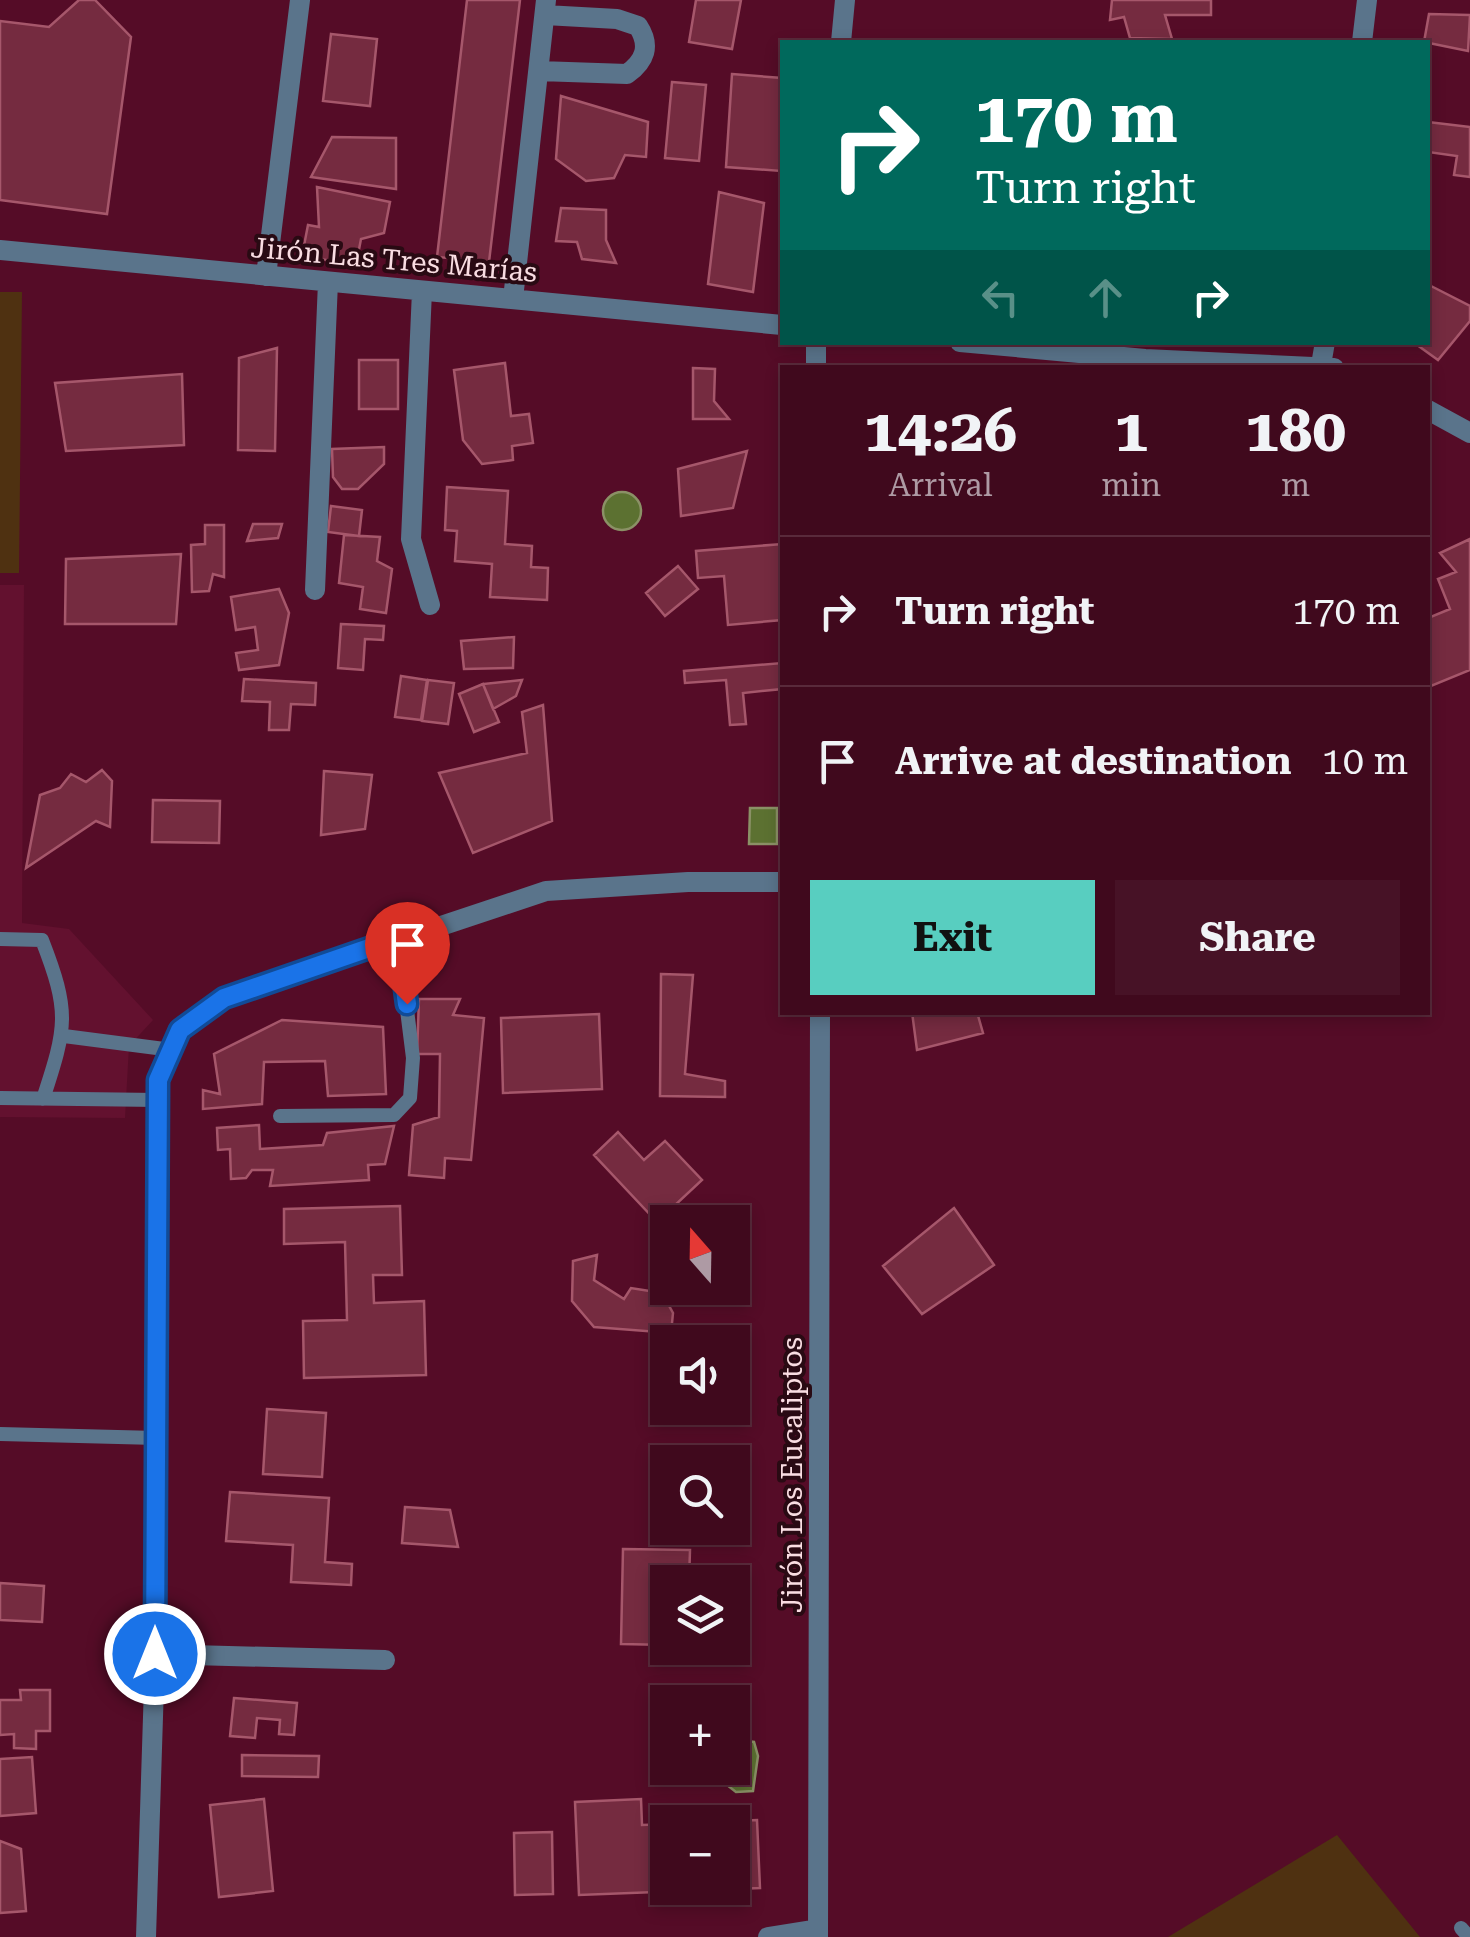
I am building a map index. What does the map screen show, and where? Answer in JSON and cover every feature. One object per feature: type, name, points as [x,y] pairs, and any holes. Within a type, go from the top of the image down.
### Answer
[{"type":"street","points":[[266,276],[300,0]]},
{"type":"street","points":[[841,40],[846,0]]},
{"type":"street","points":[[1362,40],[1367,0]]},
{"type":"street","points":[[513,299],[538,71],[546,7],[638,26],[646,48],[642,61],[626,74],[538,71]]},
{"type":"street","name":"Jirón Las Tres Marías","points":[[0,250],[780,325]]},
{"type":"street","points":[[315,590],[328,282]]},
{"type":"street","points":[[422,291],[411,540],[430,605]]},
{"type":"street","points":[[985,345],[1145,364],[1236,365]]},
{"type":"street","points":[[1430,411],[1470,433]]},
{"type":"street","points":[[146,1937],[155,1654],[158,1080],[180,1030],[224,998],[546,890],[688,882],[780,882]]},
{"type":"street","name":"Jirón Los Eucaliptos","points":[[818,1933],[820,1015]]},
{"type":"street","points":[[155,1654],[384,1660]]},
{"type":"street","points":[[768,1937],[818,1933]]},
{"type":"lane","points":[[280,1116],[394,1115],[410,1098],[412,1058],[398,938]]},
{"type":"lane","points":[[0,939],[42,940],[63,994],[64,1036],[43,1099]]},
{"type":"lane","points":[[64,1036],[172,1050]]},
{"type":"lane","points":[[0,1098],[158,1100]]},
{"type":"lane","points":[[0,1434],[156,1438]]},
{"type":"shaded area","points":[[0,292],[22,292],[19,573],[0,573]]},
{"type":"shaded area","points":[[622,492],[636,497],[641,511],[636,525],[622,530],[608,525],[603,511],[608,497]]},
{"type":"shaded area","points":[[0,585],[24,585],[22,923],[69,929],[153,1020],[129,1046],[125,1118],[0,1117]]},
{"type":"shaded area","points":[[750,808],[777,808],[777,844],[749,844]]},
{"type":"shaded area","points":[[750,1742],[754,1742],[758,1756],[753,1791],[736,1792],[727,1785],[750,1785]]},
{"type":"shaded area","points":[[1337,1835],[1420,1937],[1168,1937]]},
{"type":"building","points":[[79,0],[95,0],[131,37],[107,214],[0,200],[0,21],[49,27]]},
{"type":"building","points":[[467,0],[520,0],[489,262],[437,257]]},
{"type":"building","points":[[696,0],[741,0],[732,49],[689,42]]},
{"type":"building","points":[[1112,0],[1211,0],[1211,15],[1165,15],[1172,39],[1130,38],[1124,17],[1110,20]]},
{"type":"building","points":[[1429,14],[1470,15],[1468,51],[1424,40]]},
{"type":"building","points":[[331,34],[377,39],[370,106],[323,101]]},
{"type":"building","points":[[732,74],[780,78],[780,171],[726,167]]},
{"type":"building","points":[[672,82],[706,85],[699,161],[665,158]]},
{"type":"building","points":[[561,96],[648,122],[646,157],[625,155],[614,178],[586,181],[556,159]]},
{"type":"building","points":[[1430,122],[1470,127],[1470,177],[1454,175],[1457,156],[1430,152]]},
{"type":"building","points":[[332,137],[396,138],[396,189],[311,177]]},
{"type":"building","points":[[317,187],[390,202],[384,233],[361,239],[356,265],[302,256],[308,225],[319,227]]},
{"type":"building","points":[[719,192],[764,203],[753,292],[708,284]]},
{"type":"building","points":[[561,208],[606,210],[606,240],[616,263],[582,259],[577,242],[556,241]]},
{"type":"building","points":[[1431,286],[1470,306],[1470,321],[1438,360],[1417,345],[1430,345]]},
{"type":"building","points":[[277,348],[275,451],[238,450],[239,358]]},
{"type":"building","points":[[359,360],[398,360],[398,409],[359,409]]},
{"type":"building","points":[[505,363],[511,416],[529,414],[533,443],[512,446],[513,460],[482,464],[463,440],[454,370]]},
{"type":"building","points":[[693,368],[715,369],[714,401],[729,419],[693,419]]},
{"type":"building","points":[[182,374],[184,445],[66,451],[55,383]]},
{"type":"building","points":[[384,447],[384,464],[358,489],[342,489],[333,477],[332,449]]},
{"type":"building","points":[[747,451],[733,508],[681,516],[678,469]]},
{"type":"building","points":[[447,487],[508,491],[505,544],[532,546],[531,567],[548,568],[547,600],[490,597],[492,564],[455,561],[457,531],[445,530]]},
{"type":"building","points":[[331,506],[362,510],[359,536],[328,532]]},
{"type":"building","points":[[253,524],[282,524],[278,538],[247,541]]},
{"type":"building","points":[[205,525],[224,525],[224,577],[213,574],[209,591],[192,592],[191,545],[205,544]]},
{"type":"building","points":[[344,535],[380,537],[377,561],[392,569],[386,613],[360,609],[363,587],[339,583]]},
{"type":"building","points":[[1470,539],[1470,670],[1431,686],[1430,617],[1450,609],[1438,579],[1456,572],[1440,553]]},
{"type":"building","points":[[780,544],[780,620],[728,625],[724,576],[698,578],[696,551]]},
{"type":"building","points":[[181,554],[176,624],[65,624],[66,559]]},
{"type":"building","points":[[678,566],[698,589],[665,616],[646,593]]},
{"type":"building","points":[[279,589],[289,613],[279,665],[239,670],[236,653],[258,650],[255,627],[236,630],[231,597]]},
{"type":"building","points":[[341,624],[384,626],[383,640],[365,639],[363,670],[338,668]]},
{"type":"building","points":[[514,637],[513,668],[464,669],[461,641]]},
{"type":"building","points":[[780,663],[780,689],[743,693],[746,724],[730,725],[726,680],[685,683],[684,671]]},
{"type":"building","points":[[401,676],[427,680],[421,720],[395,717]]},
{"type":"building","points":[[244,679],[316,683],[315,705],[291,704],[289,730],[269,730],[270,702],[242,701]]},
{"type":"building","points":[[428,680],[454,683],[448,724],[422,721]]},
{"type":"building","points":[[522,680],[516,696],[493,709],[483,684]]},
{"type":"building","points":[[483,684],[499,722],[474,732],[459,694]]},
{"type":"building","points":[[543,705],[552,821],[473,853],[439,773],[527,753],[522,712]]},
{"type":"building","points":[[102,770],[112,781],[110,827],[96,821],[26,868],[40,795],[60,788],[71,774],[86,782]]},
{"type":"building","points":[[324,771],[372,775],[365,829],[321,835]]},
{"type":"building","points":[[153,800],[220,801],[219,843],[152,842]]},
{"type":"building","points":[[661,974],[693,975],[685,1074],[725,1081],[725,1097],[660,1096]]},
{"type":"building","points":[[419,999],[460,999],[453,1015],[484,1018],[471,1160],[445,1158],[444,1178],[409,1175],[413,1125],[439,1117],[440,1054],[417,1054]]},
{"type":"building","points":[[599,1014],[602,1089],[503,1093],[501,1018]]},
{"type":"building","points":[[912,1015],[978,1015],[983,1033],[917,1050]]},
{"type":"building","points":[[282,1020],[383,1027],[386,1094],[328,1096],[325,1061],[264,1062],[262,1104],[203,1109],[203,1090],[220,1094],[214,1054]]},
{"type":"building","points":[[259,1125],[260,1149],[323,1145],[327,1133],[394,1126],[385,1164],[368,1165],[369,1180],[270,1186],[273,1170],[252,1170],[246,1178],[231,1179],[230,1149],[218,1150],[217,1128]]},
{"type":"building","points":[[618,1132],[644,1160],[665,1141],[702,1180],[675,1205],[650,1205],[650,1215],[594,1155]]},
{"type":"building","points":[[400,1206],[402,1275],[373,1275],[374,1303],[424,1301],[426,1375],[304,1378],[303,1321],[347,1320],[345,1242],[284,1244],[284,1209]]},
{"type":"building","points":[[954,1208],[994,1265],[922,1314],[883,1266]]},
{"type":"building","points":[[597,1255],[594,1280],[624,1299],[631,1288],[650,1291],[650,1305],[669,1305],[673,1313],[672,1325],[650,1325],[650,1331],[594,1327],[572,1301],[573,1261]]},
{"type":"building","points":[[267,1409],[326,1413],[322,1477],[263,1474]]},
{"type":"building","points":[[230,1492],[329,1498],[325,1562],[352,1564],[351,1585],[291,1582],[293,1545],[226,1541]]},
{"type":"building","points":[[405,1507],[450,1510],[458,1547],[402,1543]]},
{"type":"building","points":[[623,1549],[690,1550],[690,1565],[650,1565],[650,1645],[621,1644]]},
{"type":"building","points":[[0,1583],[44,1586],[42,1622],[0,1620]]},
{"type":"building","points":[[20,1690],[50,1690],[50,1731],[36,1731],[36,1749],[14,1748],[14,1734],[0,1735],[0,1700],[21,1700]]},
{"type":"building","points":[[234,1698],[297,1703],[294,1735],[279,1734],[280,1720],[257,1718],[255,1738],[230,1736]]},
{"type":"building","points":[[242,1755],[319,1756],[318,1777],[242,1776]]},
{"type":"building","points":[[32,1757],[36,1813],[0,1816],[0,1759]]},
{"type":"building","points":[[264,1799],[273,1891],[219,1897],[210,1805]]},
{"type":"building","points":[[641,1799],[642,1825],[650,1825],[650,1892],[579,1895],[575,1802]]},
{"type":"building","points":[[750,1820],[757,1820],[760,1888],[750,1888]]},
{"type":"building","points":[[552,1832],[553,1894],[515,1895],[514,1833]]},
{"type":"building","points":[[0,1841],[21,1849],[26,1911],[0,1913]]},
{"type":"route","points":[[155,1654],[158,1080],[180,1030],[224,998],[398,938],[407,1004]]}]
